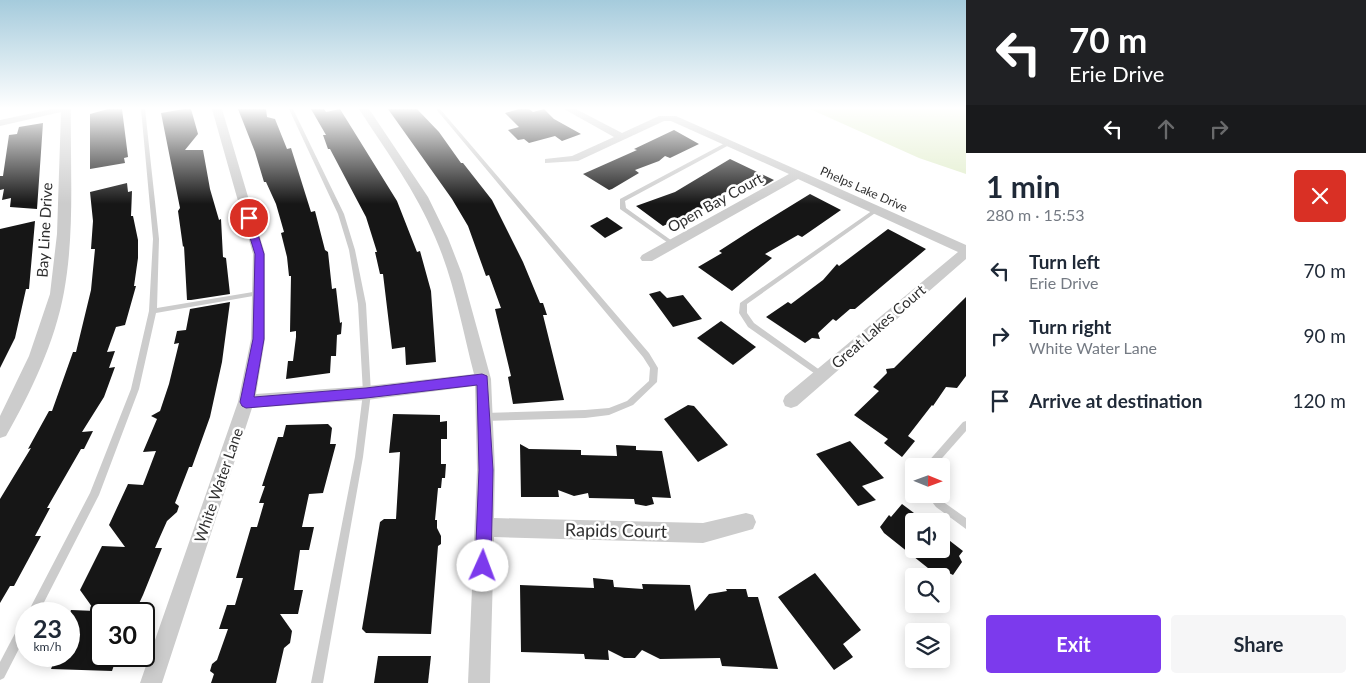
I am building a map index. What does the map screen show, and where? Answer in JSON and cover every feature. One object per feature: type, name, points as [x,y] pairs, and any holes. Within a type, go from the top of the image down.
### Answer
[{"type":"street","name":"Bay Line Drive","points":[[0,431],[33,365],[50,317],[60,277],[64,141]]},
{"type":"street","name":"White Water Lane","points":[[151,683],[246,402],[258,339],[260,254],[226,141]]},
{"type":"street","points":[[385,141],[422,197],[442,238],[455,274],[482,379],[486,470],[479,683]]},
{"type":"street","points":[[549,161],[574,159],[614,141]]},
{"type":"street","name":"Phelps Lake Drive","points":[[724,141],[966,251]]},
{"type":"street","name":"Open Bay Court","points":[[647,258],[798,174]]},
{"type":"street","name":"Great Lakes Court","points":[[791,401],[966,251]]},
{"type":"street","points":[[246,402],[366,393],[482,379]]},
{"type":"street","name":"Rapids Court","points":[[484,527],[703,533],[746,522]]},
{"type":"lane","points":[[38,602],[98,486],[135,389],[153,311],[156,239],[146,141]]},
{"type":"lane","points":[[306,141],[341,214],[352,250],[362,304],[366,393],[359,456],[317,683]]},
{"type":"lane","points":[[465,141],[646,355],[654,368],[655,375],[648,388],[630,402],[609,411],[585,414],[484,417]]},
{"type":"lane","points":[[673,244],[622,209],[622,200],[729,143]]},
{"type":"lane","points":[[821,375],[751,325],[743,313],[744,303],[876,210]]},
{"type":"lane","points":[[153,311],[259,293]]},
{"type":"lane","points":[[937,458],[966,425]]},
{"type":"lane","points":[[938,503],[966,524]]},
{"type":"lane","points":[[0,674],[15,645]]},
{"type":"shaded area","points":[[881,141],[966,141],[966,174],[919,158]]},
{"type":"building","points":[[8,141],[42,141],[37,209],[10,207],[11,198],[2,200],[4,189],[0,190],[0,176],[3,176]]},
{"type":"building","points":[[90,141],[126,141],[128,157],[124,158],[125,163],[90,169]]},
{"type":"building","points":[[167,141],[192,141],[185,150],[203,150],[210,189],[219,220],[221,219],[223,257],[226,258],[230,294],[187,300],[184,246],[178,211],[180,208]]},
{"type":"building","points":[[251,141],[284,141],[287,149],[291,148],[311,212],[315,211],[325,250],[328,252],[332,289],[336,288],[340,323],[342,322],[341,334],[337,335],[336,356],[331,356],[330,373],[286,379],[288,361],[293,361],[296,337],[296,331],[290,332],[291,276],[289,276],[287,257],[281,233],[284,232],[276,204],[266,182],[264,182]]},
{"type":"building","points":[[325,141],[360,141],[397,201],[417,252],[420,251],[431,291],[436,362],[406,365],[405,347],[392,349],[383,274],[380,274],[375,252],[377,252],[366,217],[330,149],[328,149]]},
{"type":"building","points":[[411,141],[445,141],[492,200],[523,262],[540,303],[543,303],[547,315],[543,315],[564,400],[513,404],[508,377],[511,376],[495,309],[501,308],[489,275],[486,276],[468,226],[452,199]]},
{"type":"building","points":[[651,141],[693,141],[699,144],[670,158],[665,156],[659,161],[635,170],[639,173],[609,190],[583,174],[637,150],[634,149]]},
{"type":"building","points":[[730,159],[774,180],[764,186],[747,179],[712,201],[719,205],[701,209],[663,226],[636,206],[675,192]]},
{"type":"building","points":[[127,183],[128,192],[132,191],[131,216],[133,216],[138,240],[138,258],[134,286],[136,286],[125,325],[116,327],[107,352],[115,351],[109,368],[115,367],[104,397],[82,432],[93,431],[84,449],[81,449],[47,508],[50,508],[35,536],[41,536],[14,586],[10,586],[0,603],[0,499],[31,448],[28,449],[49,411],[52,411],[73,352],[76,352],[91,290],[95,249],[91,249],[93,221],[90,192]]},
{"type":"building","points":[[810,194],[841,210],[802,237],[798,235],[765,254],[772,258],[732,291],[698,267],[722,253],[719,251]]},
{"type":"building","points":[[607,217],[623,228],[605,238],[590,226]]},
{"type":"building","points":[[35,221],[29,289],[26,289],[15,338],[0,368],[0,229]]},
{"type":"building","points":[[888,229],[926,249],[855,309],[850,309],[836,321],[833,319],[818,333],[820,339],[812,338],[805,343],[766,317],[788,302],[791,304],[823,280],[837,264],[839,266]]},
{"type":"building","points":[[660,291],[667,298],[683,295],[702,319],[673,327],[649,294]]},
{"type":"building","points":[[966,297],[966,376],[957,388],[946,387],[908,436],[915,441],[902,457],[884,443],[888,439],[854,415],[879,391],[873,387],[887,373],[886,369],[894,368]]},
{"type":"building","points":[[230,302],[222,362],[210,417],[192,467],[189,467],[175,503],[179,506],[177,512],[167,521],[155,548],[162,548],[140,602],[90,602],[90,604],[80,590],[102,546],[125,547],[109,525],[128,484],[143,485],[156,451],[143,452],[157,419],[151,416],[160,411],[169,384],[179,343],[174,344],[177,331],[186,330],[190,309]]},
{"type":"building","points":[[721,321],[756,347],[733,365],[697,338]]},
{"type":"building","points":[[688,405],[694,406],[728,445],[698,462],[664,419]]},
{"type":"building","points":[[393,414],[440,415],[440,422],[447,421],[447,439],[441,439],[441,464],[446,464],[445,478],[442,478],[441,488],[438,488],[435,520],[437,520],[437,528],[441,536],[441,544],[438,546],[431,634],[366,633],[362,629],[380,522],[384,519],[396,519],[400,452],[389,453]]},
{"type":"building","points":[[328,424],[332,428],[330,444],[336,444],[323,493],[309,494],[302,527],[314,527],[309,550],[300,550],[294,590],[303,590],[298,614],[280,614],[292,631],[290,643],[284,648],[276,683],[211,683],[214,674],[210,671],[212,664],[217,660],[228,629],[219,629],[227,605],[235,605],[243,578],[236,578],[251,527],[257,527],[264,503],[259,503],[265,486],[262,486],[278,437],[283,437],[286,425]]},
{"type":"building","points":[[850,441],[884,478],[862,486],[876,500],[858,506],[816,454]]},
{"type":"building","points":[[520,444],[529,449],[581,450],[581,455],[617,456],[616,445],[636,446],[636,450],[662,451],[671,498],[652,497],[654,504],[646,506],[635,504],[634,499],[589,498],[588,493],[574,496],[558,490],[559,497],[521,497]]},
{"type":"building","points":[[902,504],[914,513],[905,513],[905,550],[884,533],[880,527],[889,515],[891,517]]},
{"type":"building","points":[[950,541],[963,551],[959,556],[962,562],[953,575],[950,574],[950,568],[928,568],[915,558],[950,558]]},
{"type":"building","points":[[815,573],[861,630],[843,644],[853,657],[834,670],[778,597]]},
{"type":"building","points":[[593,578],[613,580],[614,587],[643,589],[642,584],[690,585],[695,611],[709,594],[727,591],[726,589],[746,589],[748,597],[758,597],[778,669],[722,666],[720,658],[660,659],[642,650],[635,658],[624,658],[608,650],[609,660],[585,659],[584,654],[521,652],[520,585],[594,588]]},
{"type":"building","points":[[80,610],[90,611],[90,667],[113,667],[112,671],[51,669],[52,667],[80,667]]},
{"type":"building","points":[[378,656],[431,656],[428,683],[374,683]]},
{"type":"route","points":[[249,218],[260,254],[258,339],[246,402],[366,393],[482,379],[486,470],[483,566]]}]
